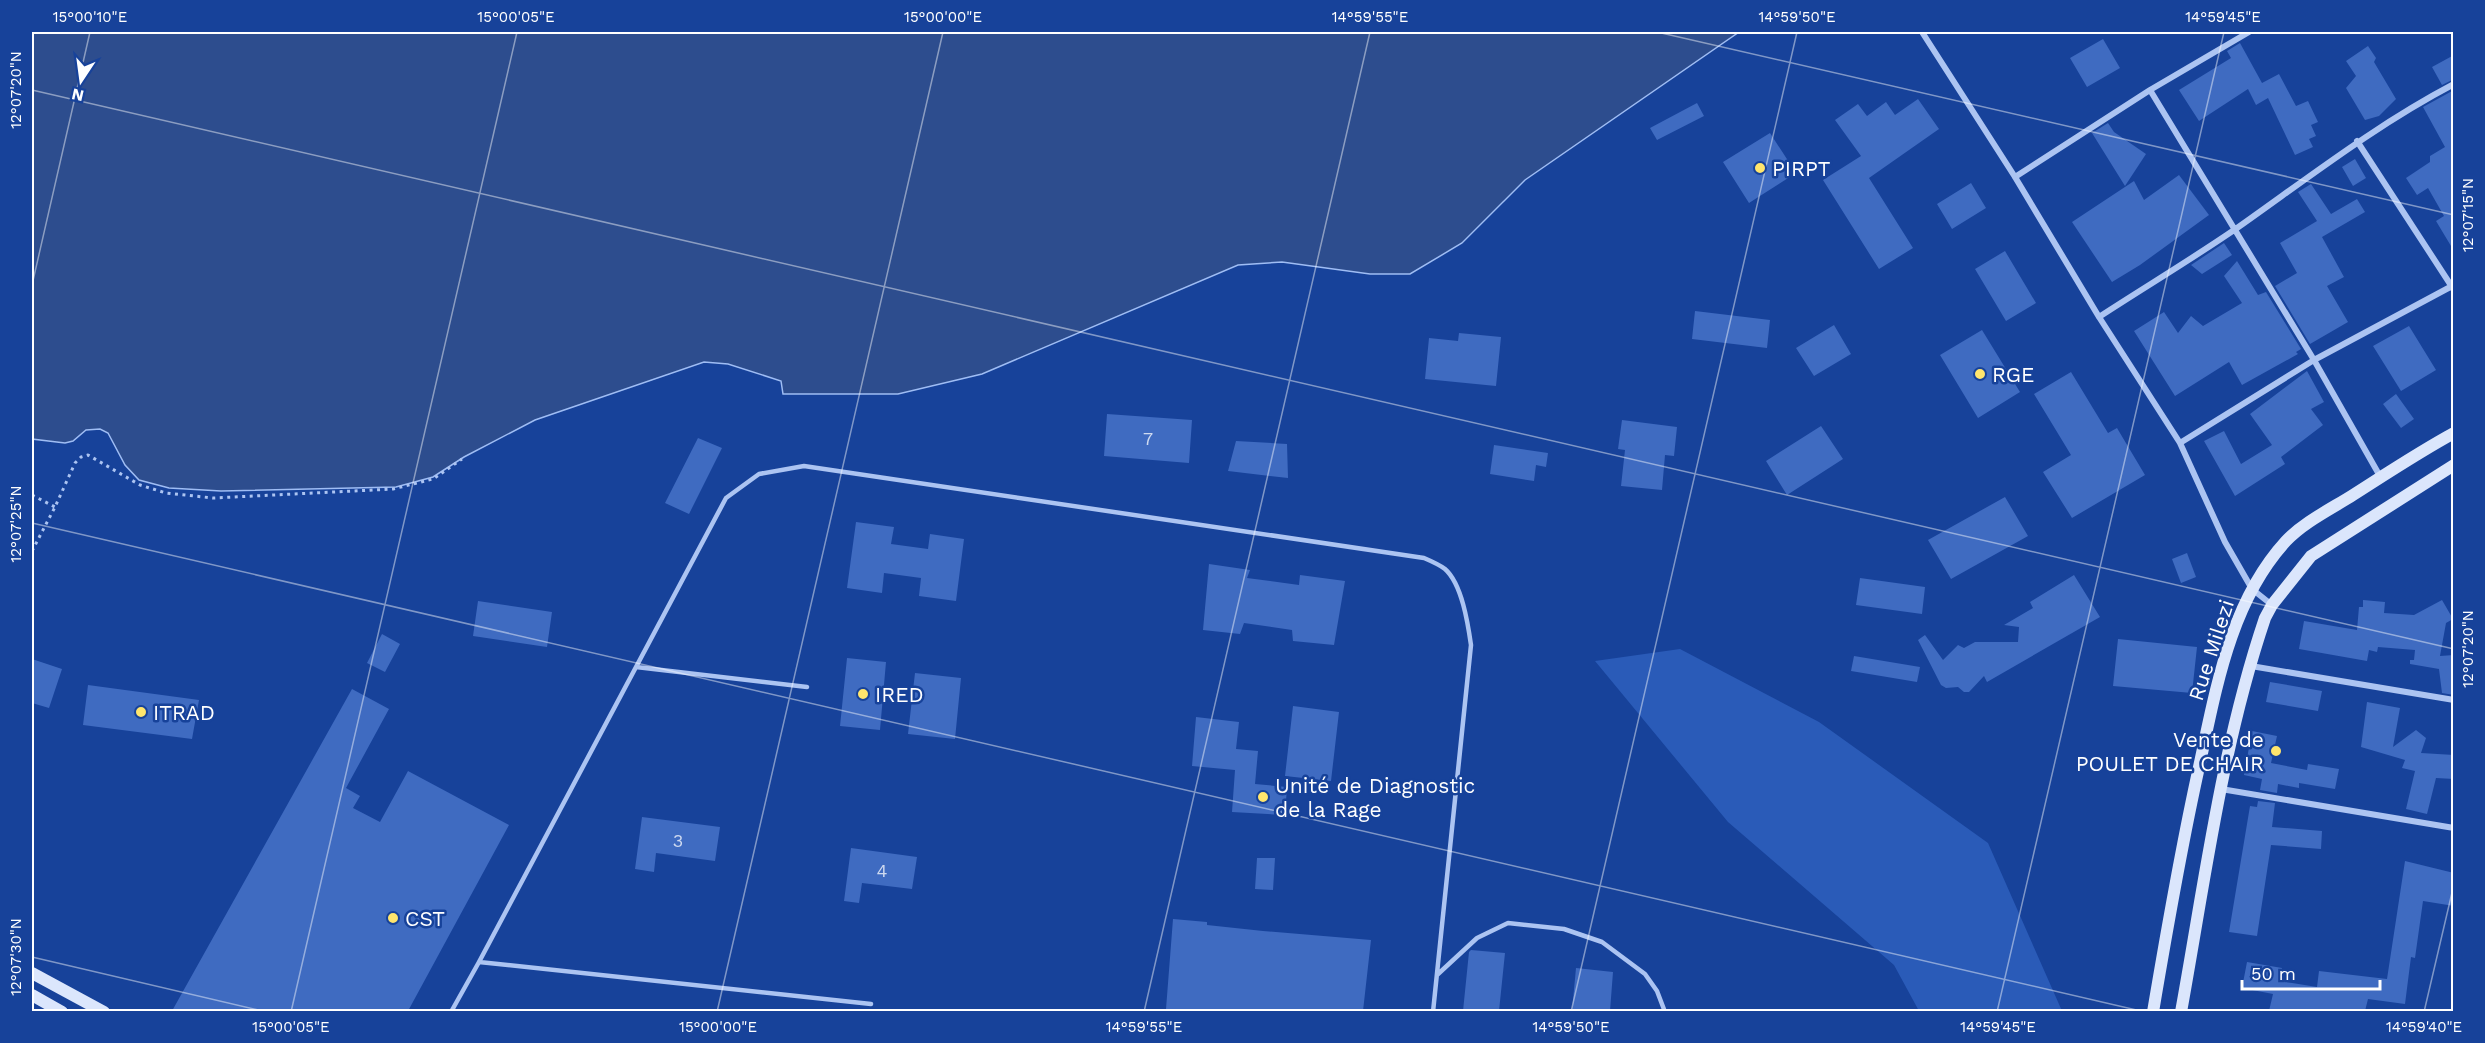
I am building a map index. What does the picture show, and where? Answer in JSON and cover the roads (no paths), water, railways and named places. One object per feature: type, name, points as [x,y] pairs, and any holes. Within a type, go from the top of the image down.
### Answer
[{"type":"street","points":[[1922,32],[2180,443],[2225,542],[2253,589],[2272,605]]},
{"type":"street","points":[[2015,177],[2150,90],[2249,32]]},
{"type":"street","points":[[2099,317],[2235,229],[2357,141],[2414,105],[2454,84]]},
{"type":"street","points":[[2150,90],[2314,360],[2381,478]]},
{"type":"street","points":[[2180,443],[2314,360],[2453,287],[2357,141]]},
{"type":"street","name":"Rue Milezi","points":[[2153,1011],[2180,852],[2218,680],[2236,625],[2253,589],[2270,560],[2288,539],[2381,478],[2454,434]]},
{"type":"street","name":"Rue Milezi","points":[[2181,1011],[2221,789],[2265,618],[2272,605],[2311,556],[2454,465]]},
{"type":"street","points":[[2251,666],[2454,700]]},
{"type":"street","points":[[2221,789],[2454,828]]},
{"type":"street","points":[[32,973],[104,1011]]},
{"type":"street","points":[[32,995],[62,1011]]},
{"type":"lane","points":[[452,1011],[726,498],[759,474],[804,466],[1424,558],[1446,570],[1458,591],[1471,645],[1432,1011]]},
{"type":"lane","points":[[636,667],[807,687]]},
{"type":"lane","points":[[1437,975],[1477,938],[1508,923],[1564,929],[1602,942],[1645,974],[1657,991],[1665,1011]]},
{"type":"lane","points":[[479,962],[871,1004]]},
{"type":"place","name":"PIRPT","points":[[1760,168]]},
{"type":"place","name":"RGE","points":[[1980,374]]},
{"type":"place","name":"IRED","points":[[863,694]]},
{"type":"place","name":"ITRAD","points":[[141,712]]},
{"type":"place","name":"Vente de POULET DE CHAIR","points":[[2276,751]]},
{"type":"place","name":"Unité de Diagnostic de la Rage","points":[[1263,797]]},
{"type":"place","name":"CST","points":[[393,918]]}]
